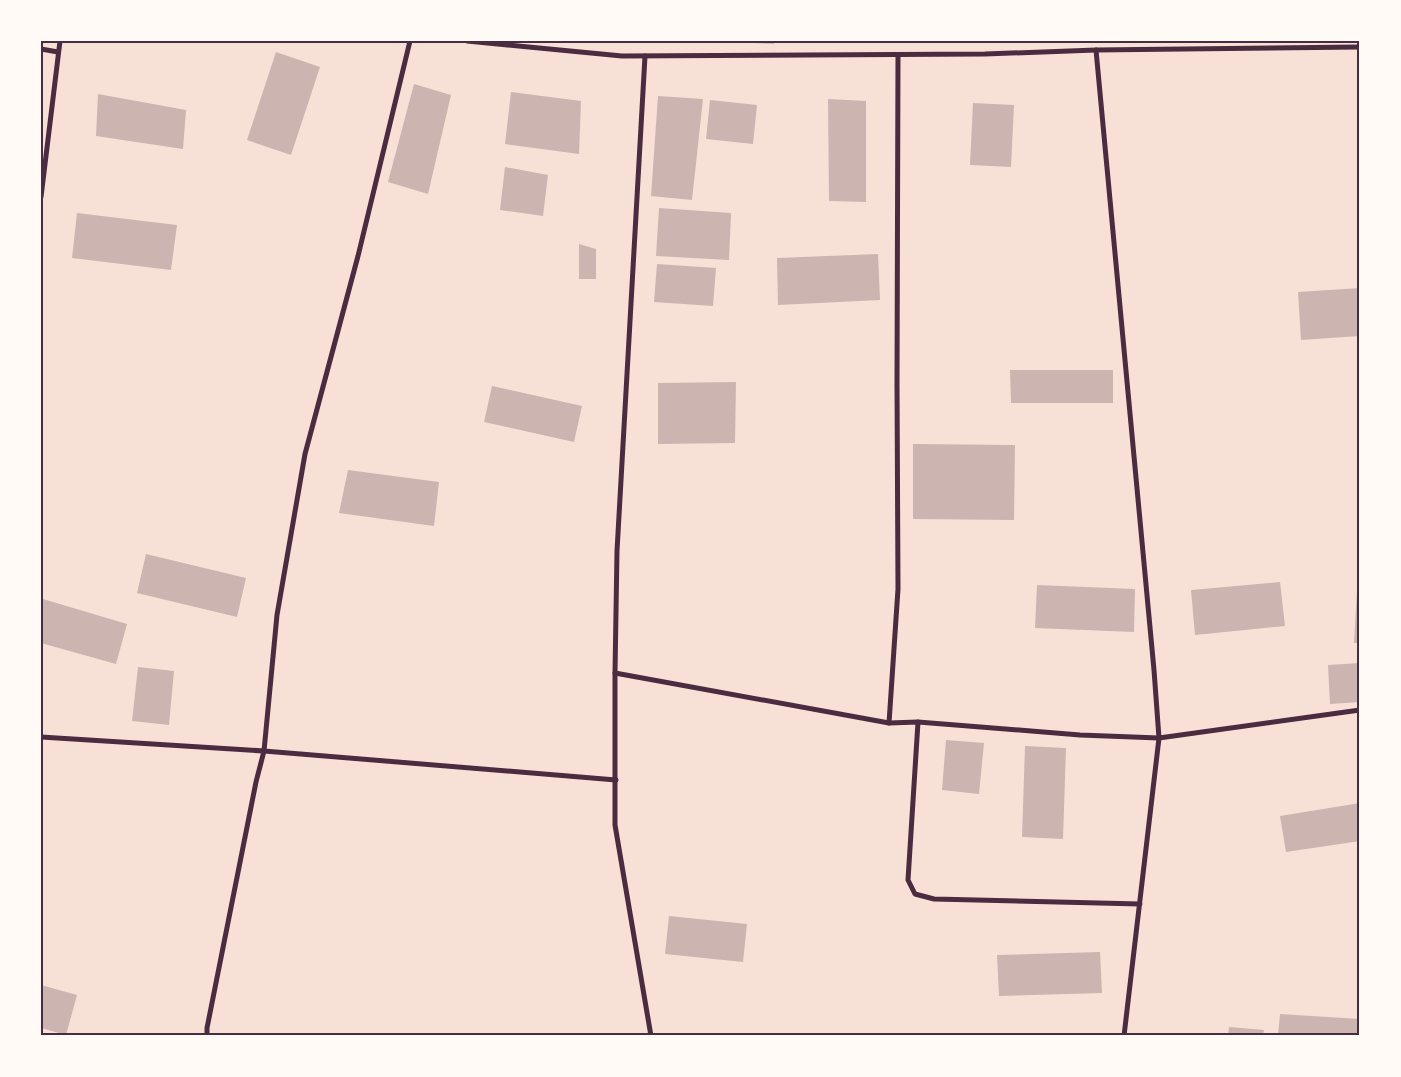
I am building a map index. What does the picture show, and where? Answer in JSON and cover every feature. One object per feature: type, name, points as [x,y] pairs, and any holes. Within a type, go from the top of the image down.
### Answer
[{"type":"street","points":[[41,197],[60,41]]},
{"type":"street","points":[[207,1036],[207,1028],[256,782],[264,751],[277,614],[305,454],[358,256],[410,41]]},
{"type":"street","points":[[467,41],[622,56],[985,54],[1096,50],[1360,47]]},
{"type":"street","points":[[41,48],[58,52]]},
{"type":"street","points":[[1096,50],[1159,738],[1124,1036]]},
{"type":"street","points":[[889,723],[898,590],[898,54]]},
{"type":"street","points":[[645,56],[617,550],[614,673],[615,825],[651,1036]]},
{"type":"street","points":[[614,673],[889,723],[918,722],[1080,735],[1159,738],[1360,710]]},
{"type":"street","points":[[918,722],[908,880],[915,894],[934,899],[1140,904]]},
{"type":"street","points":[[41,737],[264,751],[616,780]]},
{"type":"building","points":[[751,41],[775,41],[774,44],[751,43]]},
{"type":"building","points":[[276,52],[320,67],[291,155],[247,140]]},
{"type":"building","points":[[414,84],[451,95],[428,194],[388,182]]},
{"type":"building","points":[[511,92],[581,101],[579,154],[505,144]]},
{"type":"building","points":[[98,94],[186,110],[183,149],[96,136]]},
{"type":"building","points":[[658,96],[703,99],[692,200],[651,196]]},
{"type":"building","points":[[828,99],[866,101],[866,202],[829,201]]},
{"type":"building","points":[[710,100],[757,105],[753,144],[706,139]]},
{"type":"building","points":[[973,103],[1014,105],[1011,167],[970,165]]},
{"type":"building","points":[[505,167],[548,175],[543,216],[500,210]]},
{"type":"building","points":[[659,208],[731,213],[729,260],[656,256]]},
{"type":"building","points":[[77,213],[177,225],[171,270],[72,258]]},
{"type":"building","points":[[579,244],[596,249],[596,279],[579,279]]},
{"type":"building","points":[[878,254],[880,300],[778,305],[777,258]]},
{"type":"building","points":[[657,264],[716,268],[713,306],[654,302]]},
{"type":"building","points":[[1360,288],[1360,336],[1301,340],[1298,292]]},
{"type":"building","points":[[1010,370],[1113,370],[1113,403],[1011,403]]},
{"type":"building","points":[[736,382],[735,443],[658,444],[658,383]]},
{"type":"building","points":[[492,386],[582,406],[574,442],[484,422]]},
{"type":"building","points":[[913,444],[1015,445],[1014,520],[913,519]]},
{"type":"building","points":[[348,470],[439,482],[434,526],[339,513]]},
{"type":"building","points":[[146,554],[246,578],[237,617],[137,593]]},
{"type":"building","points":[[1280,582],[1285,626],[1195,635],[1191,590]]},
{"type":"building","points":[[1037,585],[1135,589],[1134,632],[1035,628]]},
{"type":"building","points":[[1357,590],[1360,590],[1360,643],[1354,643]]},
{"type":"building","points":[[43,599],[127,624],[116,664],[41,643],[41,604]]},
{"type":"building","points":[[1360,663],[1360,702],[1330,704],[1328,665]]},
{"type":"building","points":[[138,667],[174,671],[169,725],[132,721]]},
{"type":"building","points":[[946,740],[984,743],[979,794],[942,790]]},
{"type":"building","points":[[1025,746],[1066,748],[1063,839],[1022,837]]},
{"type":"building","points":[[1360,803],[1360,841],[1286,852],[1280,816]]},
{"type":"building","points":[[669,916],[747,924],[743,962],[665,954]]},
{"type":"building","points":[[1100,952],[1102,993],[999,996],[997,955]]},
{"type":"building","points":[[41,985],[77,995],[66,1035],[41,1028]]},
{"type":"building","points":[[1280,1014],[1360,1019],[1360,1036],[1278,1036]]},
{"type":"building","points":[[1229,1027],[1264,1030],[1263,1036],[1228,1036]]}]
